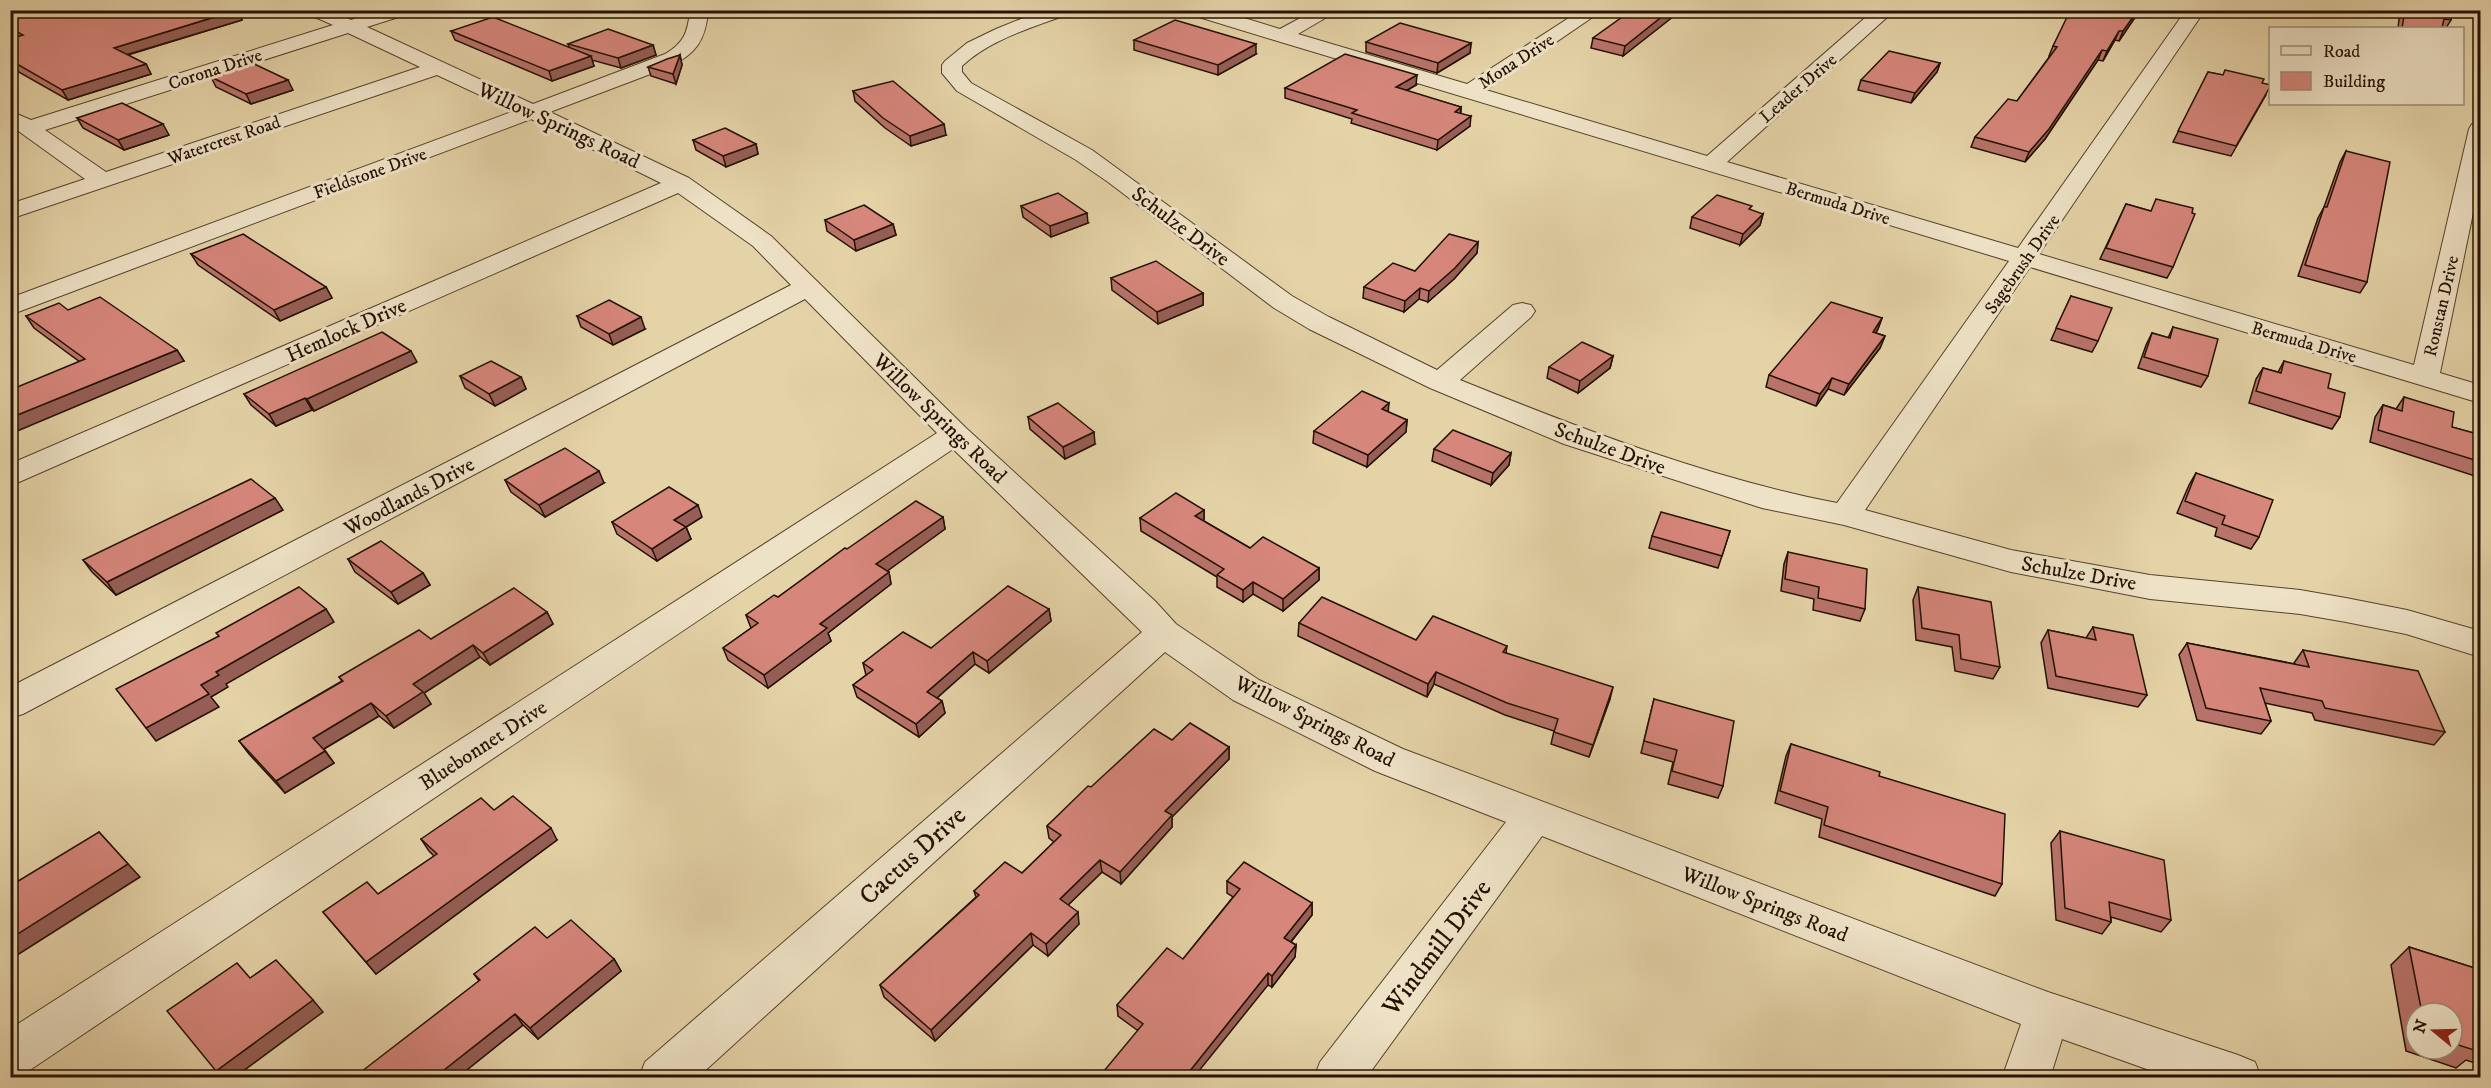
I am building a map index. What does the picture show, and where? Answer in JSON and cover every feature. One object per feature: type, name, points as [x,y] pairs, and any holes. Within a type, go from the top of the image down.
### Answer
[{"type":"street","name":"Willow Springs Road","points":[[315,10],[681,183],[762,241],[955,434],[1143,610],[1163,633],[1246,690],[1389,760],[2048,1013],[2238,1077]]},
{"type":"street","name":"Corona Drive","points":[[20,122],[402,10]]},
{"type":"street","name":"Fieldstone Drive","points":[[10,307],[532,113],[679,55],[691,44],[698,32],[699,10]]},
{"type":"street","name":"Schulze Drive","points":[[1061,10],[978,45],[960,55],[952,64],[952,73],[964,87],[1084,155],[1116,177],[1283,302],[1355,342],[1440,382],[1575,437],[1773,501],[1845,515],[2034,566],[2150,586],[2300,602],[2346,610],[2407,622],[2481,644]]},
{"type":"street","name":"Bermuda Drive","points":[[1196,10],[2481,394]]},
{"type":"street","points":[[1281,36],[1330,10]]},
{"type":"street","name":"Mona Drive","points":[[1469,92],[1594,10]]},
{"type":"street","name":"Leader Drive","points":[[1710,165],[1886,10]]},
{"type":"street","name":"Sagebrush Drive","points":[[1845,515],[2196,10]]},
{"type":"street","name":"Watercrest Road","points":[[10,212],[437,68]]},
{"type":"street","points":[[20,122],[103,181]]},
{"type":"street","name":"Ronstan Drive","points":[[2425,378],[2481,129]]},
{"type":"street","name":"Hemlock Drive","points":[[10,476],[681,183]]},
{"type":"street","name":"Woodlands Drive","points":[[10,704],[807,287]]},
{"type":"street","points":[[1440,382],[1522,311]]},
{"type":"street","name":"Bluebonnet Drive","points":[[10,1056],[955,434]]},
{"type":"street","name":"Cactus Drive","points":[[662,1077],[1163,633]]},
{"type":"street","name":"Windmill Drive","points":[[1337,1077],[1534,816]]},
{"type":"street","points":[[2026,1077],[2048,1013]]},
{"type":"building","points":[[10,10],[237,10],[114,48],[146,64],[62,90],[10,60],[10,39],[23,35],[10,28]]},
{"type":"building","points":[[1632,10],[1670,10],[1625,46],[1593,38]]},
{"type":"building","points":[[2081,10],[2138,10],[2123,31],[2119,31],[2107,51],[2102,50],[2049,129],[2029,152],[1975,137],[2008,99],[2017,101],[2057,47],[2053,46],[2069,13],[2077,14]]},
{"type":"building","points":[[2405,10],[2453,10],[2451,20],[2444,19],[2442,27],[2402,27]]},
{"type":"building","points":[[493,17],[591,56],[549,71],[451,31]]},
{"type":"building","points":[[1175,20],[1256,44],[1218,65],[1134,40]]},
{"type":"building","points":[[1400,23],[1471,43],[1438,63],[1366,42]]},
{"type":"building","points":[[608,29],[653,45],[618,58],[568,44]]},
{"type":"building","points":[[1889,51],[1940,63],[1915,93],[1861,80]]},
{"type":"building","points":[[1345,54],[1417,75],[1396,87],[1461,107],[1455,112],[1471,116],[1438,140],[1352,113],[1357,110],[1285,88]]},
{"type":"building","points":[[680,55],[673,74],[648,67],[667,59]]},
{"type":"building","points":[[252,63],[288,80],[246,94],[211,77]]},
{"type":"building","points":[[2225,70],[2264,79],[2262,83],[2269,85],[2269,88],[2236,146],[2178,131],[2208,72],[2223,75]]},
{"type":"building","points":[[893,81],[944,124],[910,136],[883,118],[853,91]]},
{"type":"building","points":[[122,103],[163,124],[118,140],[77,118]]},
{"type":"building","points":[[725,128],[756,144],[723,156],[693,140]]},
{"type":"building","points":[[2346,151],[2390,162],[2367,282],[2305,265]]},
{"type":"building","points":[[1058,193],[1087,213],[1050,226],[1021,206]]},
{"type":"building","points":[[1717,195],[1752,206],[1749,209],[1763,214],[1743,234],[1692,217]]},
{"type":"building","points":[[2156,199],[2193,208],[2192,213],[2195,214],[2173,267],[2106,248],[2126,204],[2151,211]]},
{"type":"building","points":[[864,205],[893,224],[854,240],[825,220]]},
{"type":"building","points":[[243,234],[326,287],[274,310],[191,254]]},
{"type":"building","points":[[1449,234],[1478,242],[1455,268],[1429,291],[1420,288],[1405,301],[1364,287],[1393,263],[1415,271]]},
{"type":"building","points":[[1156,261],[1203,293],[1157,312],[1111,278]]},
{"type":"building","points":[[2071,296],[2112,308],[2098,341],[2056,328]]},
{"type":"building","points":[[100,297],[177,350],[10,418],[10,390],[85,359],[26,316],[59,303],[68,310]]},
{"type":"building","points":[[609,300],[641,317],[609,334],[577,316]]},
{"type":"building","points":[[1831,302],[1882,318],[1873,332],[1885,336],[1849,384],[1832,378],[1820,394],[1769,375]]},
{"type":"building","points":[[2173,327],[2218,339],[2208,376],[2144,357],[2152,333],[2170,338]]},
{"type":"building","points":[[382,332],[411,351],[269,414],[244,394]]},
{"type":"building","points":[[1582,342],[1613,356],[1580,381],[1549,367]]},
{"type":"building","points":[[491,361],[521,377],[489,394],[460,376]]},
{"type":"building","points":[[2284,361],[2331,374],[2328,388],[2345,393],[2340,417],[2256,391],[2263,368],[2281,373]]},
{"type":"building","points":[[1362,391],[1389,403],[1382,409],[1407,420],[1368,455],[1314,431]]},
{"type":"building","points":[[2404,397],[2454,412],[2452,427],[2481,435],[2481,462],[2378,430],[2383,405],[2402,411]]},
{"type":"building","points":[[1058,403],[1094,432],[1063,447],[1028,417]]},
{"type":"building","points":[[1453,430],[1511,453],[1493,473],[1434,449]]},
{"type":"building","points":[[565,448],[599,471],[539,505],[505,480]]},
{"type":"building","points":[[2196,473],[2273,500],[2259,537],[2222,524],[2225,516],[2185,501]]},
{"type":"building","points":[[251,479],[275,498],[107,582],[83,560]]},
{"type":"building","points":[[669,487],[698,505],[674,520],[686,527],[652,549],[612,522]]},
{"type":"building","points":[[1176,493],[1204,510],[1195,516],[1250,548],[1263,537],[1319,568],[1283,599],[1253,582],[1243,590],[1217,575],[1224,569],[1140,518]]},
{"type":"building","points":[[916,501],[943,517],[876,564],[889,572],[820,624],[827,628],[764,675],[723,648],[758,623],[746,615],[774,595],[778,597],[845,548],[847,549]]},
{"type":"building","points":[[1661,512],[1730,531],[1722,556],[1652,536]]},
{"type":"building","points":[[381,541],[423,573],[391,592],[348,559]]},
{"type":"building","points":[[1788,552],[1867,569],[1865,609],[1818,598],[1819,587],[1785,579]]},
{"type":"building","points":[[1008,586],[1049,609],[987,661],[973,652],[927,692],[942,701],[916,724],[853,685],[873,670],[863,663],[903,632],[931,648]]},
{"type":"building","points":[[299,587],[326,609],[216,672],[219,675],[201,685],[209,694],[146,728],[116,689],[219,636],[216,633]]},
{"type":"building","points":[[1918,587],[1991,602],[2000,667],[1961,659],[1959,635],[1922,628]]},
{"type":"building","points":[[514,588],[547,612],[483,653],[473,645],[413,684],[423,692],[386,716],[371,703],[313,738],[325,751],[276,781],[239,741],[343,681],[339,677],[419,630],[431,639]]},
{"type":"building","points":[[1322,597],[1416,640],[1433,616],[1507,646],[1503,652],[1613,687],[1593,745],[1554,732],[1558,719],[1507,703],[1436,672],[1428,684],[1299,623]]},
{"type":"building","points":[[2093,627],[2133,635],[2147,695],[2056,676],[2048,630],[2096,640]]},
{"type":"building","points":[[2187,643],[2309,667],[2303,650],[2418,671],[2445,732],[2325,708],[2322,701],[2260,688],[2271,721],[2206,708]]},
{"type":"building","points":[[1654,699],[1734,721],[1723,786],[1672,771],[1677,750],[1644,741]]},
{"type":"building","points":[[1190,723],[1229,747],[1165,811],[1172,815],[1120,872],[1100,860],[1060,899],[1078,912],[1046,944],[1031,933],[931,1030],[880,985],[979,895],[974,891],[1005,862],[1022,873],[1061,835],[1047,826],[1088,786],[1091,787],[1154,729],[1172,740]]},
{"type":"building","points":[[1791,744],[1880,772],[1879,776],[2005,814],[2002,884],[1824,825],[1828,807],[1780,791]]},
{"type":"building","points":[[513,796],[551,828],[366,962],[323,912],[367,882],[378,894],[437,854],[421,839],[481,798],[494,810]]},
{"type":"building","points":[[2060,831],[2164,860],[2171,920],[2109,902],[2111,922],[2065,908]]},
{"type":"building","points":[[99,832],[128,864],[10,939],[10,886]]},
{"type":"building","points":[[1244,862],[1312,903],[1284,938],[1296,945],[1272,976],[1268,973],[1185,1077],[1099,1077],[1143,1024],[1117,1005],[1167,948],[1183,959],[1240,889],[1227,881]]},
{"type":"building","points":[[571,920],[614,959],[530,1028],[515,1014],[444,1070],[451,1077],[359,1077],[357,1075],[480,980],[474,974],[535,927],[547,938]]},
{"type":"building","points":[[2409,947],[2481,970],[2481,1041],[2474,1039],[2477,1051],[2464,1047],[2464,1001],[2420,1001]]},
{"type":"building","points":[[276,960],[313,1000],[216,1071],[167,1011],[237,963],[250,978]]}]
